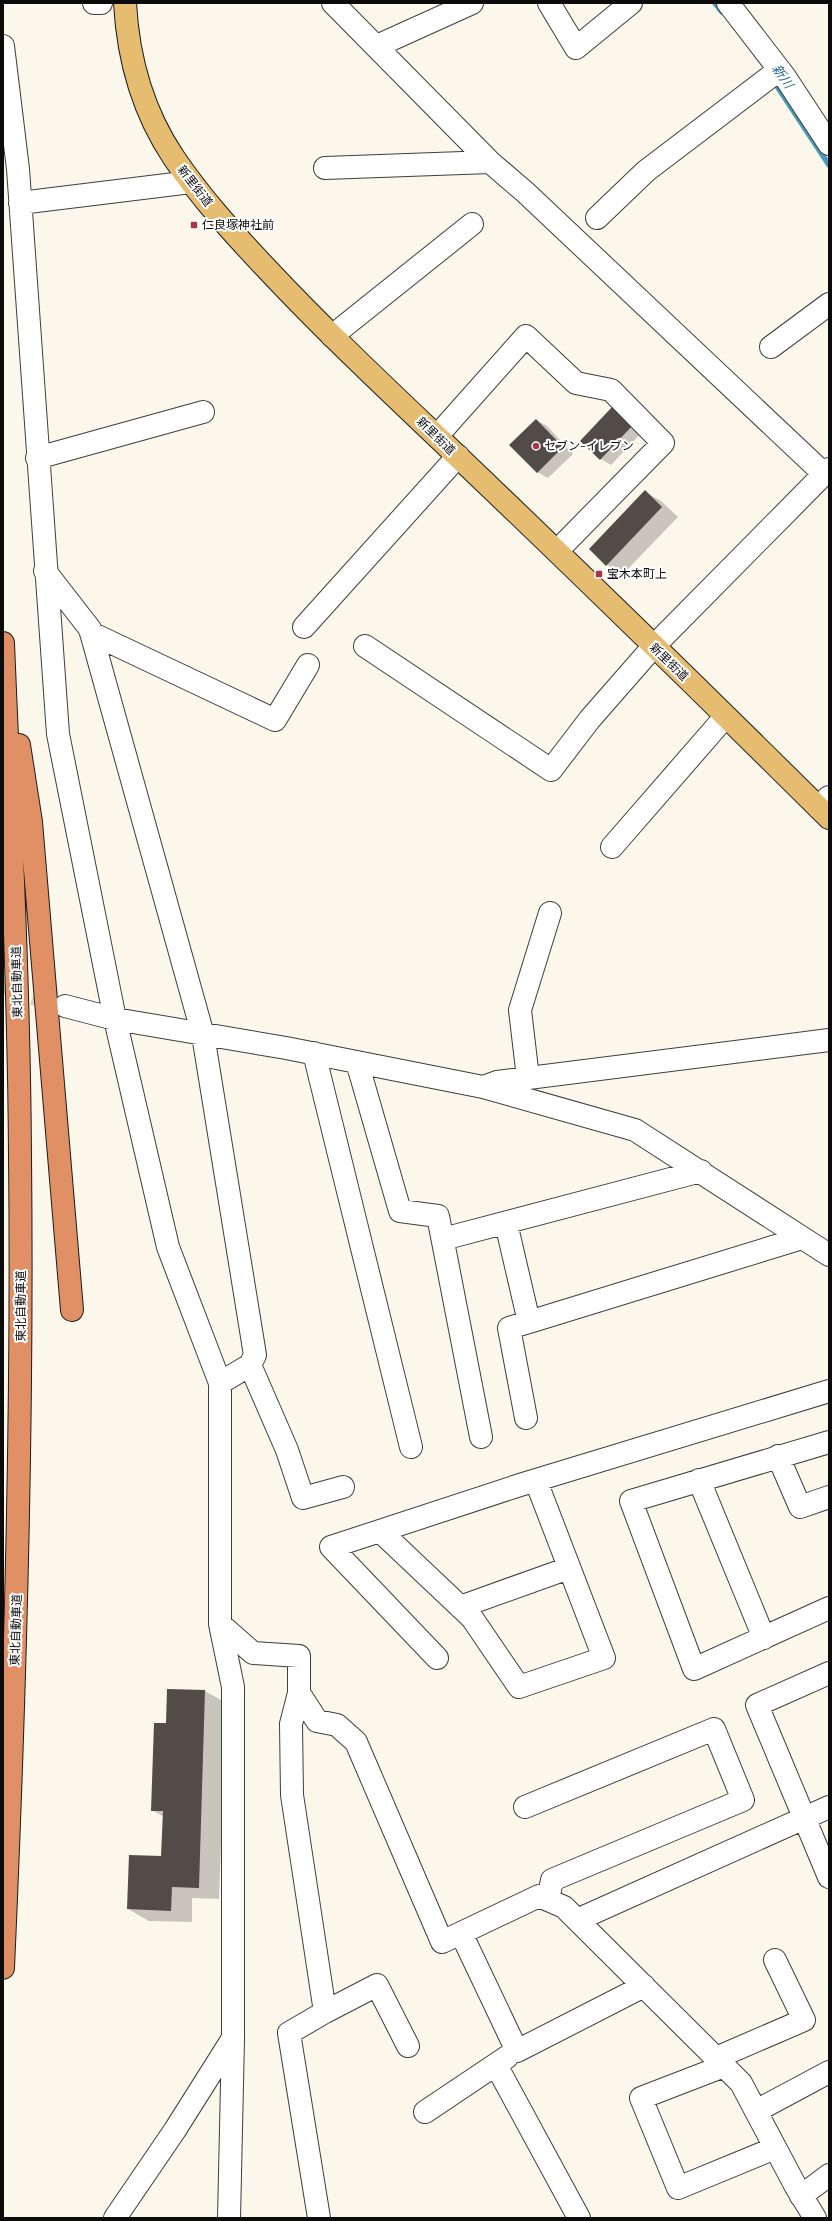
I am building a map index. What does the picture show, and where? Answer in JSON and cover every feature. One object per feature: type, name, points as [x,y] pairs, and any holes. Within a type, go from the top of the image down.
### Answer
[{"type":"highway","points":[[3,635],[31,822],[72,1310]]},
{"type":"highway","name":"東北自動車道","points":[[3,643],[16,954],[21,1238],[20,1478],[13,1731],[3,1968]]},
{"type":"main road","name":"新里街道","points":[[125,3],[126,33],[132,63],[154,124],[173,157],[229,229],[332,336],[556,551],[725,717],[825,807]]},
{"type":"street","points":[[94,3],[101,3]]},
{"type":"street","points":[[333,3],[490,162],[525,192],[826,472],[653,647],[590,719],[551,770],[365,646]]},
{"type":"street","points":[[377,46],[472,3]]},
{"type":"street","points":[[549,3],[576,48],[631,3]]},
{"type":"street","points":[[733,5],[829,144]]},
{"type":"street","points":[[3,46],[20,203],[45,571],[58,734],[115,1019],[168,1247],[220,1383],[220,1624],[233,1687],[233,2038],[229,2218]]},
{"type":"street","points":[[597,218],[646,170],[779,70]]},
{"type":"street","points":[[326,168],[490,162]]},
{"type":"street","points":[[20,203],[191,182]]},
{"type":"street","points":[[332,336],[472,224]]},
{"type":"street","points":[[771,347],[829,304]]},
{"type":"street","points":[[437,436],[526,336],[576,383],[611,390],[663,443],[556,551]]},
{"type":"street","points":[[37,458],[203,412]]},
{"type":"street","points":[[304,627],[458,456]]},
{"type":"street","points":[[45,571],[90,629],[203,1035],[255,1355],[250,1365],[220,1383]]},
{"type":"street","points":[[91,633],[275,720],[308,665]]},
{"type":"street","points":[[612,846],[725,717]]},
{"type":"street","points":[[528,1078],[520,1010],[550,913]]},
{"type":"street","points":[[66,1006],[115,1019],[314,1053],[483,1087],[635,1130],[829,1255]]},
{"type":"street","points":[[483,1087],[497,1082],[829,1040]]},
{"type":"street","points":[[314,1053],[411,1447]]},
{"type":"street","points":[[357,1062],[400,1210],[438,1216],[481,1437]]},
{"type":"street","points":[[443,1240],[700,1171]]},
{"type":"street","points":[[506,1223],[529,1322]]},
{"type":"street","points":[[526,1418],[509,1328],[802,1238]]},
{"type":"street","points":[[250,1365],[287,1450],[303,1498],[343,1487]]},
{"type":"street","points":[[437,1658],[331,1547],[536,1480],[829,1391]]},
{"type":"street","points":[[829,1442],[630,1501],[694,1669],[829,1608]]},
{"type":"street","points":[[778,1456],[800,1507],[829,1497]]},
{"type":"street","points":[[380,1531],[472,1618],[519,1687],[604,1658],[536,1480]]},
{"type":"street","points":[[699,1480],[764,1638]]},
{"type":"street","points":[[460,1607],[569,1568]]},
{"type":"street","points":[[220,1624],[253,1653],[299,1656],[299,1693],[292,1724],[292,1795],[325,2012]]},
{"type":"street","points":[[829,1674],[757,1705],[829,1877]]},
{"type":"street","points":[[299,1693],[317,1721],[338,1725],[356,1742],[442,1942],[539,1896],[564,1907],[741,2083],[801,2196],[815,2218]]},
{"type":"street","points":[[525,1807],[714,1729],[743,1800],[552,1880],[548,1900]]},
{"type":"street","points":[[577,1920],[829,1807]]},
{"type":"street","points":[[461,1933],[517,2050]]},
{"type":"street","points":[[775,1960],[804,2020],[720,2062],[641,2098],[678,2188],[775,2148]]},
{"type":"street","points":[[319,2218],[289,2033],[377,1985],[408,2046]]},
{"type":"street","points":[[425,2112],[517,2050],[644,1986]]},
{"type":"street","points":[[114,2218],[175,2130],[233,2038]]},
{"type":"street","points":[[496,2065],[580,2218]]},
{"type":"street","points":[[756,2111],[829,2072]]},
{"type":"street","points":[[801,2196],[829,2175]]},
{"type":"building","points":[[613,406],[633,425],[600,460],[580,441]]},
{"type":"building","name":"セブン-イレブン","points":[[536,419],[563,447],[537,473],[509,445]]},
{"type":"building","points":[[645,490],[662,507],[606,566],[589,549]]},
{"type":"building","points":[[167,1689],[205,1690],[199,1888],[172,1887],[171,1911],[127,1909],[129,1855],[161,1856],[163,1811],[151,1811],[154,1723],[166,1723]]},
{"type":"waterway","name":"新川","points":[[715,3],[722,12]]},
{"type":"waterway","name":"新川","points":[[773,80],[829,165]]},
{"type":"tunnel","points":[[3,982],[62,1005]]},
{"type":"place","name":"仁良塚神社前","points":[[194,225]]},
{"type":"place","name":"セブン-イレブン","points":[[536,446]]},
{"type":"place","name":"宝木本町上","points":[[599,574]]}]
